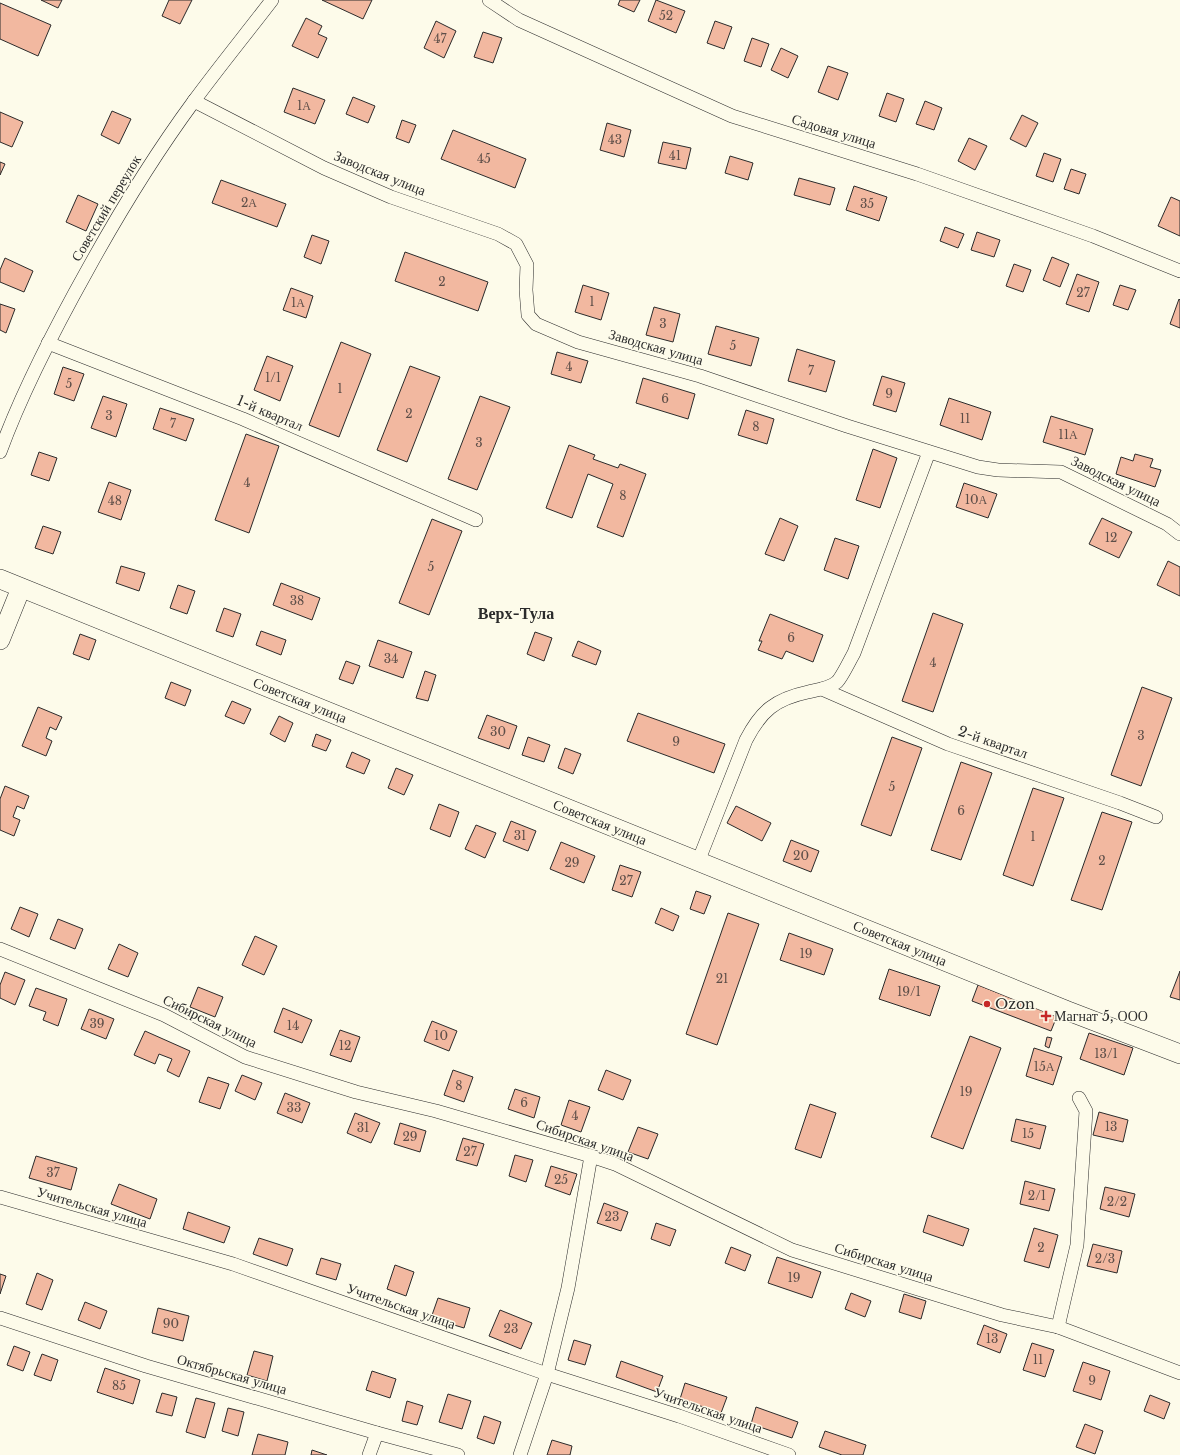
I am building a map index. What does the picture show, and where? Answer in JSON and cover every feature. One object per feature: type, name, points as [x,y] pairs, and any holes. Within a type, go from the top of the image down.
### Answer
[{"type":"main road","name":"Советская улица","points":[[0,580],[1068,1011],[1180,1054]]},
{"type":"main road","points":[[0,640],[21,588]]},
{"type":"street","name":"Советский переулок","points":[[0,452],[10,424],[48,343],[121,209],[194,101],[272,0]]},
{"type":"street","name":"Садовая улица","points":[[489,0],[519,20],[732,116],[917,174],[1093,236],[1180,271]]},
{"type":"street","name":"Заводская улица","points":[[194,101],[324,168],[391,197],[498,234],[516,244],[526,265],[528,315],[536,324],[578,342],[700,376],[847,426],[978,467],[998,470],[1061,472],[1167,524],[1180,534]]},
{"type":"street","name":"1-й квартал","points":[[48,343],[243,419],[476,520]]},
{"type":"street","points":[[698,862],[746,740],[755,722],[772,705],[794,695],[822,689],[837,682],[854,653],[929,452]]},
{"type":"street","name":"2-й квартал","points":[[822,689],[948,744],[1120,803],[1156,817]]},
{"type":"street","name":"Сибирская улица","points":[[0,949],[164,1015],[245,1057],[356,1092],[436,1111],[615,1164],[792,1250],[1002,1315],[1058,1327],[1180,1373]]},
{"type":"street","points":[[1058,1327],[1077,1245],[1086,1111],[1079,1098]]},
{"type":"street","points":[[520,1455],[547,1374],[568,1288],[591,1156]]},
{"type":"street","name":"Учительская улица","points":[[0,1197],[233,1264],[547,1374],[679,1416],[789,1455]]},
{"type":"street","name":"Октябрьская улица","points":[[0,1318],[146,1366],[458,1455]]},
{"type":"street","points":[[369,1455],[377,1433]]},
{"type":"building","points":[[41,0],[62,0],[58,8]]},
{"type":"building","points":[[169,0],[192,0],[180,24],[162,16]]},
{"type":"building","points":[[322,0],[372,0],[363,19]]},
{"type":"building","points":[[620,0],[640,0],[634,12],[618,5]]},
{"type":"building","points":[[656,0],[685,11],[676,33],[648,21]]},
{"type":"building","points":[[0,3],[51,25],[38,56],[0,39]]},
{"type":"building","points":[[306,18],[322,26],[318,34],[327,38],[318,58],[292,46]]},
{"type":"building","points":[[436,21],[456,31],[444,58],[424,48]]},
{"type":"building","points":[[715,21],[732,27],[724,49],[707,43]]},
{"type":"building","points":[[483,32],[502,38],[493,63],[474,57]]},
{"type":"building","points":[[752,38],[769,44],[761,67],[744,61]]},
{"type":"building","points":[[781,48],[798,56],[788,78],[771,70]]},
{"type":"building","points":[[828,66],[848,73],[838,100],[818,92]]},
{"type":"building","points":[[293,88],[325,100],[315,124],[284,112]]},
{"type":"building","points":[[887,93],[904,99],[896,122],[879,116]]},
{"type":"building","points":[[353,97],[375,106],[368,123],[346,114]]},
{"type":"building","points":[[925,101],[942,108],[934,130],[916,124]]},
{"type":"building","points":[[112,111],[131,119],[119,144],[101,135]]},
{"type":"building","points":[[0,112],[23,122],[12,147],[0,142]]},
{"type":"building","points":[[1022,115],[1038,123],[1026,147],[1010,139]]},
{"type":"building","points":[[402,120],[416,125],[409,143],[396,138]]},
{"type":"building","points":[[607,123],[631,130],[624,157],[600,150]]},
{"type":"building","points":[[453,130],[526,159],[515,188],[441,159]]},
{"type":"building","points":[[969,138],[987,146],[975,170],[958,161]]},
{"type":"building","points":[[663,142],[691,148],[686,169],[658,163]]},
{"type":"building","points":[[1044,153],[1061,159],[1053,182],[1036,176]]},
{"type":"building","points":[[730,156],[753,163],[748,180],[725,173]]},
{"type":"building","points":[[0,162],[5,164],[0,175]]},
{"type":"building","points":[[1071,169],[1086,174],[1079,194],[1064,189]]},
{"type":"building","points":[[799,178],[835,188],[830,205],[794,195]]},
{"type":"building","points":[[221,180],[286,204],[277,227],[212,203]]},
{"type":"building","points":[[854,186],[887,197],[879,221],[846,210]]},
{"type":"building","points":[[78,195],[98,204],[86,231],[66,222]]},
{"type":"building","points":[[1171,197],[1180,201],[1180,236],[1158,226]]},
{"type":"building","points":[[945,227],[964,234],[958,248],[940,241]]},
{"type":"building","points":[[977,232],[1000,240],[994,257],[971,250]]},
{"type":"building","points":[[312,235],[329,241],[321,264],[304,257]]},
{"type":"building","points":[[405,252],[488,282],[478,311],[395,281]]},
{"type":"building","points":[[1052,257],[1069,264],[1060,287],[1043,280]]},
{"type":"building","points":[[5,258],[33,271],[24,292],[0,282],[0,270]]},
{"type":"building","points":[[1014,264],[1031,270],[1023,292],[1006,286]]},
{"type":"building","points":[[1077,274],[1099,282],[1089,312],[1066,304]]},
{"type":"building","points":[[583,285],[609,293],[601,320],[575,312]]},
{"type":"building","points":[[1120,285],[1136,290],[1128,310],[1113,305]]},
{"type":"building","points":[[291,288],[313,296],[306,318],[283,310]]},
{"type":"building","points":[[1179,299],[1180,300],[1180,328],[1170,324]]},
{"type":"building","points":[[0,304],[15,309],[6,333],[0,330]]},
{"type":"building","points":[[654,307],[680,314],[673,342],[646,335]]},
{"type":"building","points":[[716,326],[759,338],[751,366],[708,354]]},
{"type":"building","points":[[341,342],[371,354],[339,437],[309,425]]},
{"type":"building","points":[[797,349],[835,361],[826,392],[788,381]]},
{"type":"building","points":[[557,352],[588,361],[581,383],[551,374]]},
{"type":"building","points":[[267,356],[293,366],[280,401],[254,390]]},
{"type":"building","points":[[410,366],[440,377],[407,462],[377,450]]},
{"type":"building","points":[[63,367],[84,374],[74,401],[54,394]]},
{"type":"building","points":[[882,376],[905,383],[896,412],[873,405]]},
{"type":"building","points":[[643,378],[695,394],[688,419],[636,403]]},
{"type":"building","points":[[103,396],[127,404],[116,437],[91,428]]},
{"type":"building","points":[[480,396],[510,407],[477,490],[448,479]]},
{"type":"building","points":[[949,398],[991,412],[982,440],[940,425]]},
{"type":"building","points":[[160,408],[194,419],[186,441],[153,429]]},
{"type":"building","points":[[746,410],[774,419],[767,444],[738,435]]},
{"type":"building","points":[[1051,416],[1093,429],[1085,455],[1043,442]]},
{"type":"building","points":[[246,434],[279,446],[249,533],[215,520]]},
{"type":"building","points":[[569,445],[595,455],[593,459],[618,468],[620,464],[646,474],[623,537],[597,527],[613,484],[588,474],[572,518],[546,508]]},
{"type":"building","points":[[873,449],[897,458],[880,508],[856,500]]},
{"type":"building","points":[[39,452],[57,458],[49,481],[31,475]]},
{"type":"building","points":[[1135,454],[1153,459],[1150,467],[1161,470],[1155,487],[1116,474],[1121,457],[1133,461]]},
{"type":"building","points":[[109,482],[131,490],[121,520],[98,512]]},
{"type":"building","points":[[964,483],[997,494],[988,518],[956,507]]},
{"type":"building","points":[[780,518],[798,526],[784,561],[765,554]]},
{"type":"building","points":[[1102,518],[1132,532],[1119,558],[1089,544]]},
{"type":"building","points":[[432,519],[462,531],[429,615],[399,603]]},
{"type":"building","points":[[43,526],[61,532],[53,554],[35,548]]},
{"type":"building","points":[[835,538],[859,546],[848,579],[824,570]]},
{"type":"building","points":[[1168,561],[1180,567],[1180,596],[1157,585]]},
{"type":"building","points":[[121,566],[145,573],[139,591],[116,583]]},
{"type":"building","points":[[281,583],[320,598],[312,620],[273,605]]},
{"type":"building","points":[[178,585],[195,591],[187,614],[170,608]]},
{"type":"building","points":[[224,608],[241,614],[233,637],[216,631]]},
{"type":"building","points":[[933,613],[963,624],[933,712],[902,701]]},
{"type":"building","points":[[770,614],[823,635],[813,662],[786,651],[782,659],[758,650],[762,641],[759,641]]},
{"type":"building","points":[[261,631],[286,640],[281,655],[256,645]]},
{"type":"building","points":[[535,632],[552,638],[544,661],[527,654]]},
{"type":"building","points":[[80,634],[96,640],[89,660],[73,654]]},
{"type":"building","points":[[378,640],[412,652],[403,678],[369,666]]},
{"type":"building","points":[[578,641],[601,651],[596,665],[572,656]]},
{"type":"building","points":[[346,661],[360,666],[353,684],[339,679]]},
{"type":"building","points":[[425,671],[436,675],[428,701],[416,698]]},
{"type":"building","points":[[171,682],[191,690],[185,706],[165,698]]},
{"type":"building","points":[[1142,687],[1172,698],[1141,786],[1111,775]]},
{"type":"building","points":[[232,701],[251,709],[244,724],[225,716]]},
{"type":"building","points":[[38,707],[62,717],[56,730],[50,727],[46,738],[52,741],[46,756],[22,746]]},
{"type":"building","points":[[638,713],[725,744],[714,773],[627,741]]},
{"type":"building","points":[[487,715],[517,726],[509,749],[478,738]]},
{"type":"building","points":[[279,716],[293,723],[285,742],[270,734]]},
{"type":"building","points":[[316,734],[331,740],[326,751],[312,746]]},
{"type":"building","points":[[528,737],[550,745],[544,762],[522,755]]},
{"type":"building","points":[[892,737],[922,748],[891,836],[861,825]]},
{"type":"building","points":[[565,748],[581,754],[573,774],[558,768]]},
{"type":"building","points":[[352,752],[370,760],[364,774],[346,767]]},
{"type":"building","points":[[961,762],[992,773],[961,860],[931,850]]},
{"type":"building","points":[[396,768],[413,775],[404,795],[388,788]]},
{"type":"building","points":[[5,786],[29,796],[24,809],[17,806],[13,817],[20,820],[14,836],[0,830],[0,799]]},
{"type":"building","points":[[1033,788],[1064,798],[1033,886],[1003,875]]},
{"type":"building","points":[[439,804],[459,812],[450,837],[430,829]]},
{"type":"building","points":[[736,806],[771,823],[762,841],[727,823]]},
{"type":"building","points":[[1102,812],[1132,822],[1102,910],[1071,900]]},
{"type":"building","points":[[511,821],[536,831],[528,851],[503,841]]},
{"type":"building","points":[[476,825],[496,833],[485,858],[465,849]]},
{"type":"building","points":[[791,840],[819,851],[811,872],[783,861]]},
{"type":"building","points":[[561,842],[595,856],[584,883],[550,869]]},
{"type":"building","points":[[620,865],[641,872],[632,897],[612,890]]},
{"type":"building","points":[[696,891],[711,896],[704,914],[690,909]]},
{"type":"building","points":[[20,907],[38,914],[29,937],[11,929]]},
{"type":"building","points":[[661,908],[679,916],[673,931],[655,923]]},
{"type":"building","points":[[728,913],[759,924],[717,1045],[686,1034]]},
{"type":"building","points":[[58,919],[83,929],[75,949],[50,939]]},
{"type":"building","points":[[789,933],[833,949],[824,975],[780,960]]},
{"type":"building","points":[[255,936],[277,946],[264,975],[242,965]]},
{"type":"building","points":[[119,944],[138,953],[128,977],[108,969]]},
{"type":"building","points":[[889,969],[940,986],[930,1016],[879,999]]},
{"type":"building","points":[[1180,971],[1180,1000],[1170,997]]},
{"type":"building","points":[[5,972],[25,980],[15,1005],[0,998],[0,985]]},
{"type":"building","points":[[978,985],[1057,1016],[1051,1031],[972,1001]]},
{"type":"building","points":[[198,987],[223,997],[215,1017],[190,1007]]},
{"type":"building","points":[[36,988],[67,999],[58,1026],[43,1020],[46,1012],[29,1006]]},
{"type":"building","points":[[283,1008],[312,1020],[302,1043],[274,1032]]},
{"type":"building","points":[[89,1009],[114,1019],[106,1039],[81,1029]]},
{"type":"building","points":[[432,1021],[457,1031],[449,1051],[424,1041]]},
{"type":"building","points":[[340,1030],[360,1037],[351,1062],[330,1055]]},
{"type":"building","points":[[145,1031],[190,1051],[179,1077],[167,1071],[172,1059],[159,1054],[155,1064],[134,1055]]},
{"type":"building","points":[[1089,1033],[1133,1048],[1124,1075],[1080,1059]]},
{"type":"building","points":[[970,1036],[1001,1048],[963,1149],[931,1137]]},
{"type":"building","points":[[1047,1037],[1052,1038],[1049,1048],[1045,1046]]},
{"type":"building","points":[[1034,1048],[1062,1057],[1053,1085],[1026,1076]]},
{"type":"building","points":[[453,1070],[473,1077],[464,1102],[444,1095]]},
{"type":"building","points":[[606,1070],[631,1080],[623,1100],[598,1090]]},
{"type":"building","points":[[242,1075],[262,1083],[255,1100],[235,1091]]},
{"type":"building","points":[[208,1077],[229,1084],[220,1109],[199,1102]]},
{"type":"building","points":[[515,1089],[540,1097],[534,1118],[508,1109]]},
{"type":"building","points":[[285,1093],[310,1103],[302,1123],[277,1113]]},
{"type":"building","points":[[569,1100],[590,1107],[581,1132],[561,1125]]},
{"type":"building","points":[[810,1104],[836,1113],[821,1158],[795,1149]]},
{"type":"building","points":[[1099,1112],[1128,1120],[1123,1142],[1093,1135]]},
{"type":"building","points":[[355,1113],[380,1123],[371,1143],[347,1133]]},
{"type":"building","points":[[1016,1119],[1046,1126],[1040,1149],[1011,1141]]},
{"type":"building","points":[[400,1123],[426,1131],[420,1152],[394,1144]]},
{"type":"building","points":[[638,1127],[658,1134],[648,1159],[628,1152]]},
{"type":"building","points":[[463,1138],[484,1144],[477,1166],[456,1160]]},
{"type":"building","points":[[515,1155],[533,1160],[526,1182],[509,1176]]},
{"type":"building","points":[[36,1156],[77,1168],[71,1190],[29,1178]]},
{"type":"building","points":[[551,1166],[577,1174],[570,1195],[545,1186]]},
{"type":"building","points":[[1025,1181],[1055,1189],[1049,1211],[1020,1204]]},
{"type":"building","points":[[119,1184],[157,1199],[150,1219],[111,1204]]},
{"type":"building","points":[[1105,1187],[1135,1194],[1129,1217],[1100,1209]]},
{"type":"building","points":[[604,1203],[628,1212],[621,1231],[597,1223]]},
{"type":"building","points":[[188,1212],[230,1227],[224,1243],[183,1229]]},
{"type":"building","points":[[928,1215],[969,1229],[963,1246],[923,1232]]},
{"type":"building","points":[[656,1223],[676,1230],[670,1246],[651,1239]]},
{"type":"building","points":[[1034,1228],[1058,1235],[1049,1268],[1024,1261]]},
{"type":"building","points":[[259,1238],[293,1249],[287,1266],[253,1254]]},
{"type":"building","points":[[1093,1244],[1122,1251],[1117,1273],[1087,1266]]},
{"type":"building","points":[[731,1247],[751,1255],[745,1271],[725,1263]]},
{"type":"building","points":[[777,1257],[821,1272],[812,1298],[768,1283]]},
{"type":"building","points":[[321,1258],[341,1264],[336,1280],[316,1274]]},
{"type":"building","points":[[395,1265],[414,1272],[406,1296],[387,1289]]},
{"type":"building","points":[[37,1273],[53,1280],[42,1310],[26,1304]]},
{"type":"building","points":[[0,1274],[6,1276],[0,1294]]},
{"type":"building","points":[[851,1293],[871,1301],[865,1317],[845,1309]]},
{"type":"building","points":[[904,1294],[926,1301],[921,1319],[899,1312]]},
{"type":"building","points":[[438,1298],[470,1308],[464,1328],[431,1318]]},
{"type":"building","points":[[85,1302],[107,1311],[100,1329],[78,1320]]},
{"type":"building","points":[[158,1308],[189,1316],[183,1341],[152,1333]]},
{"type":"building","points":[[500,1310],[532,1323],[521,1349],[489,1336]]},
{"type":"building","points":[[984,1325],[1007,1334],[1000,1353],[977,1344]]},
{"type":"building","points":[[574,1340],[591,1345],[585,1365],[568,1360]]},
{"type":"building","points":[[1032,1343],[1054,1350],[1045,1377],[1023,1370]]},
{"type":"building","points":[[14,1346],[30,1352],[23,1371],[7,1365]]},
{"type":"building","points":[[254,1351],[273,1356],[267,1381],[247,1375]]},
{"type":"building","points":[[42,1354],[58,1360],[51,1381],[34,1375]]},
{"type":"building","points":[[621,1361],[663,1376],[657,1392],[616,1377]]},
{"type":"building","points":[[1083,1362],[1110,1371],[1101,1400],[1073,1391]]},
{"type":"building","points":[[105,1368],[140,1380],[133,1404],[97,1392]]},
{"type":"building","points":[[372,1371],[396,1379],[390,1398],[366,1390]]},
{"type":"building","points":[[685,1383],[727,1397],[721,1413],[680,1399]]},
{"type":"building","points":[[162,1393],[177,1397],[172,1416],[156,1412]]},
{"type":"building","points":[[448,1394],[471,1401],[462,1429],[439,1422]]},
{"type":"building","points":[[1150,1395],[1170,1403],[1164,1419],[1144,1411]]},
{"type":"building","points":[[196,1398],[215,1403],[205,1438],[186,1432]]},
{"type":"building","points":[[407,1401],[423,1406],[417,1425],[402,1421]]},
{"type":"building","points":[[756,1407],[798,1422],[792,1438],[751,1424]]},
{"type":"building","points":[[228,1408],[244,1412],[238,1436],[222,1431]]},
{"type":"building","points":[[484,1416],[501,1422],[494,1444],[477,1438]]},
{"type":"building","points":[[1085,1424],[1103,1431],[1095,1454],[1076,1447]]},
{"type":"building","points":[[825,1431],[866,1445],[863,1455],[842,1455],[819,1447]]},
{"type":"building","points":[[258,1434],[288,1442],[285,1455],[252,1455]]},
{"type":"building","points":[[552,1440],[572,1446],[570,1455],[547,1455]]},
{"type":"building","points":[[312,1450],[327,1455],[311,1455]]},
{"type":"place","name":"Ozon","points":[[987,1004]]},
{"type":"place","name":"Магнат 5, ООО","points":[[1046,1016]]},
{"type":"district","name":"Верх-Тула","points":[[516,613]]}]
